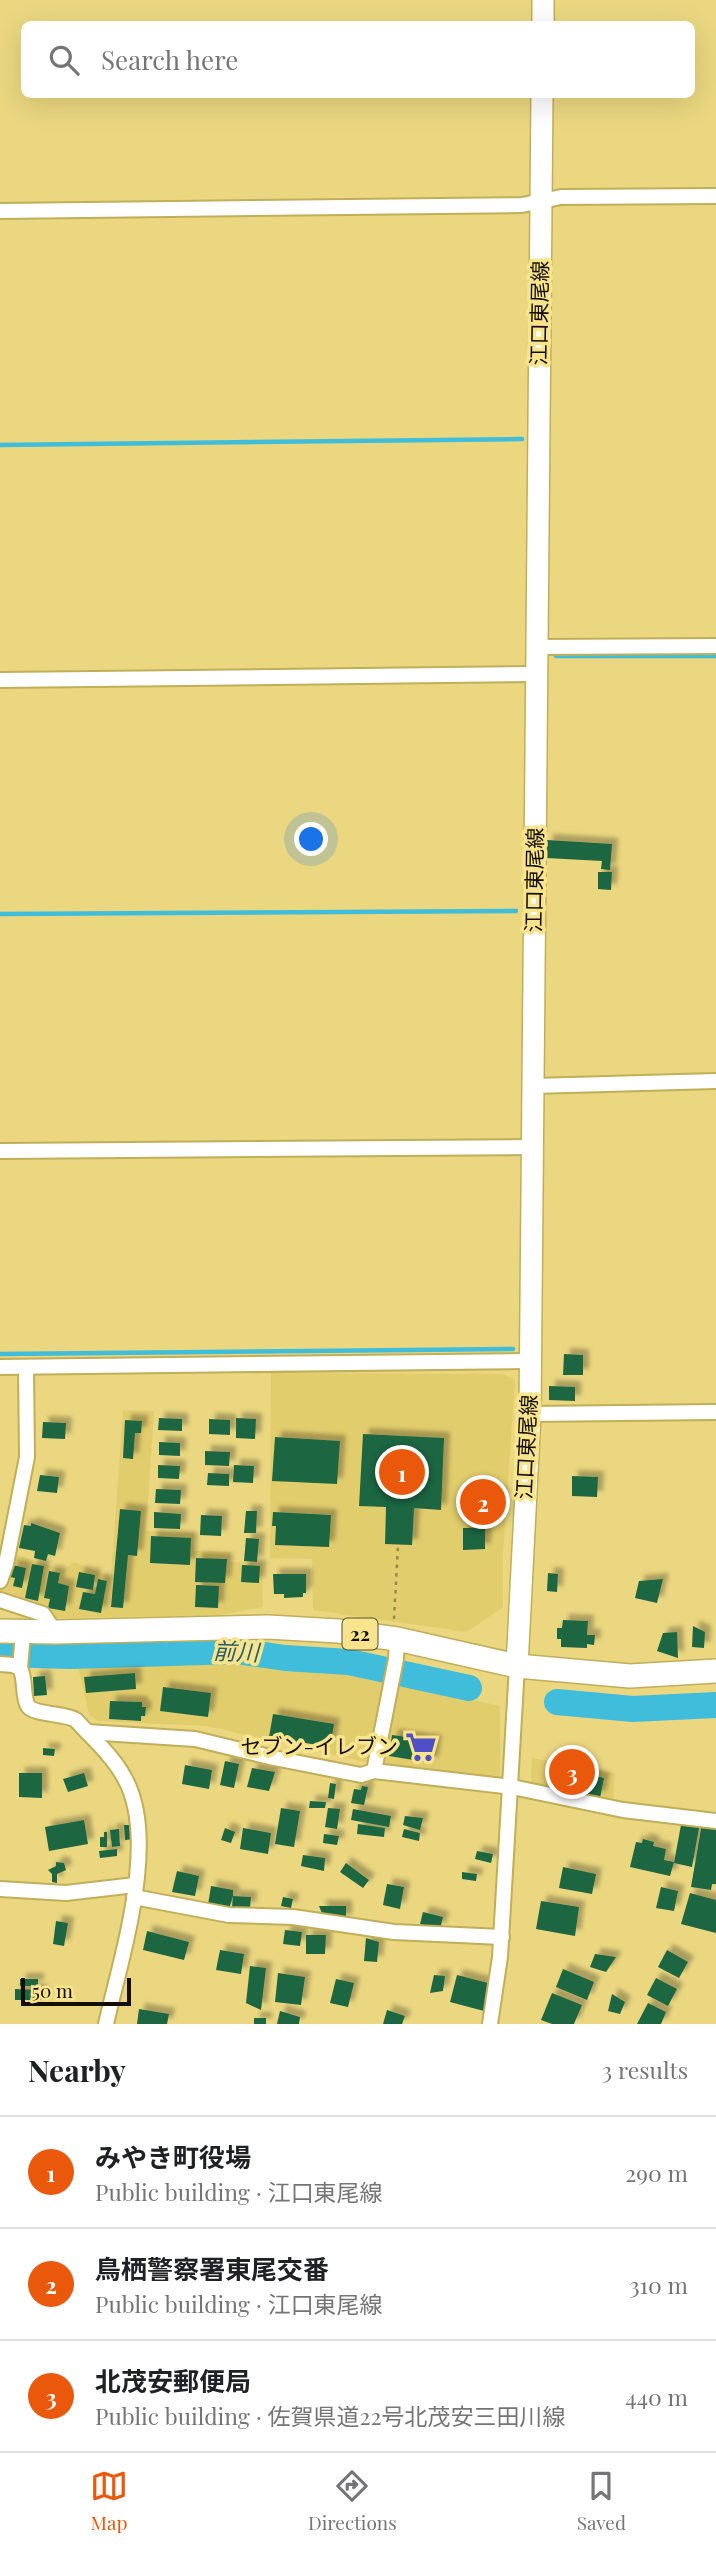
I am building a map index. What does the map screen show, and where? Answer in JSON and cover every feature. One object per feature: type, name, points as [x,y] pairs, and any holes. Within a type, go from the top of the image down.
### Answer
[{"type":"main road","points":[[543,0],[543,21]]},
{"type":"main road","name":"江口東尾線","points":[[517,1666],[530,1414],[542,98]]},
{"type":"main road","name":"22","points":[[15,1637],[55,1632],[268,1627],[338,1631],[517,1666],[630,1676],[716,1671]]},
{"type":"street","points":[[0,211],[522,205],[561,197],[716,196]]},
{"type":"street","points":[[537,647],[716,646]]},
{"type":"street","points":[[0,680],[537,674]]},
{"type":"street","points":[[533,1086],[716,1081]]},
{"type":"street","points":[[0,1151],[533,1147]]},
{"type":"street","points":[[0,1367],[530,1361]]},
{"type":"street","points":[[0,1581],[27,1457],[26,1367]]},
{"type":"street","points":[[530,1414],[716,1412]]},
{"type":"street","points":[[0,1600],[43,1614],[55,1632]]},
{"type":"street","points":[[15,1637],[28,1705],[33,1710],[70,1716],[87,1732],[108,1754],[125,1779],[134,1805],[140,1836],[135,1891],[106,2024]]},
{"type":"street","points":[[374,1771],[393,1682],[396,1642]]},
{"type":"street","points":[[0,1664],[21,1666]]},
{"type":"street","points":[[490,2024],[502,1937],[517,1666]]},
{"type":"street","points":[[87,1732],[195,1739],[361,1775],[374,1771],[512,1787],[622,1810],[716,1821]]},
{"type":"street","points":[[0,1889],[66,1893],[135,1891],[229,1915],[293,1917],[394,1932],[502,1937]]},
{"type":"path","points":[[396,1642],[398,1546]]},
{"type":"shaded area","points":[[271,1373],[502,1374],[515,1379],[503,1555],[503,1607],[467,1632],[313,1610],[312,1559],[270,1558]]},
{"type":"shaded area","points":[[123,1410],[154,1411],[146,1531],[194,1533],[194,1551],[230,1552],[230,1562],[262,1563],[263,1607],[219,1615],[57,1618],[0,1595],[0,1555],[13,1554],[63,1570],[74,1562],[111,1577]]},
{"type":"shaded area","points":[[234,1657],[346,1670],[500,1706],[500,1780],[365,1762],[207,1726],[98,1721],[89,1714],[77,1662]]},
{"type":"shaded area","points":[[532,1758],[615,1773],[613,1803],[531,1788]]},
{"type":"building","points":[[547,840],[612,844],[610,870],[601,869],[602,861],[546,858]]},
{"type":"building","points":[[598,872],[612,872],[611,890],[598,889]]},
{"type":"building","points":[[564,1354],[583,1355],[583,1375],[563,1375]]},
{"type":"building","points":[[549,1386],[575,1387],[575,1401],[549,1400]]},
{"type":"building","points":[[159,1418],[182,1419],[182,1431],[158,1430]]},
{"type":"building","points":[[236,1418],[256,1419],[255,1439],[236,1438]]},
{"type":"building","points":[[209,1419],[230,1420],[230,1435],[209,1434]]},
{"type":"building","points":[[125,1420],[142,1421],[141,1433],[135,1433],[133,1459],[123,1458]]},
{"type":"building","points":[[43,1422],[66,1423],[65,1439],[42,1438]]},
{"type":"building","points":[[363,1434],[444,1438],[441,1510],[414,1508],[412,1545],[385,1544],[386,1507],[359,1506]]},
{"type":"building","points":[[275,1437],[340,1441],[337,1484],[272,1481]]},
{"type":"building","points":[[159,1442],[180,1443],[180,1456],[159,1455]]},
{"type":"building","points":[[205,1451],[230,1452],[229,1466],[205,1465]]},
{"type":"building","points":[[158,1465],[180,1466],[179,1479],[158,1478]]},
{"type":"building","points":[[234,1465],[254,1466],[253,1483],[233,1482]]},
{"type":"building","points":[[208,1473],[229,1474],[229,1486],[207,1485]]},
{"type":"building","points":[[40,1475],[59,1477],[57,1493],[37,1491]]},
{"type":"building","points":[[572,1476],[598,1477],[597,1497],[572,1496]]},
{"type":"building","points":[[156,1489],[181,1490],[180,1504],[155,1503]]},
{"type":"building","points":[[465,1493],[501,1493],[501,1513],[465,1513]]},
{"type":"building","points":[[120,1509],[141,1511],[137,1556],[128,1555],[123,1608],[111,1607]]},
{"type":"building","points":[[246,1511],[257,1511],[256,1533],[244,1533]]},
{"type":"building","points":[[154,1512],[181,1514],[180,1529],[154,1528]]},
{"type":"building","points":[[273,1512],[331,1515],[329,1547],[275,1545],[276,1526],[272,1526]]},
{"type":"building","points":[[201,1515],[222,1516],[221,1536],[200,1535]]},
{"type":"building","points":[[31,1523],[60,1533],[55,1556],[48,1554],[46,1561],[34,1558],[35,1551],[19,1548],[24,1525],[31,1526]]},
{"type":"building","points":[[463,1528],[485,1528],[485,1549],[463,1550]]},
{"type":"building","points":[[151,1536],[191,1538],[190,1565],[150,1563]]},
{"type":"building","points":[[246,1538],[259,1539],[257,1562],[244,1561]]},
{"type":"building","points":[[196,1558],[227,1559],[225,1583],[195,1582]]},
{"type":"building","points":[[32,1564],[44,1566],[38,1601],[25,1598]]},
{"type":"building","points":[[12,1565],[26,1568],[22,1588],[13,1586],[15,1578],[10,1577]]},
{"type":"building","points":[[242,1565],[260,1566],[259,1583],[241,1582]]},
{"type":"building","points":[[49,1571],[60,1573],[58,1583],[69,1586],[65,1611],[48,1608],[50,1599],[44,1598]]},
{"type":"building","points":[[79,1572],[95,1575],[93,1590],[76,1587]]},
{"type":"building","points":[[548,1573],[558,1574],[557,1592],[547,1591]]},
{"type":"building","points":[[273,1574],[306,1574],[306,1593],[303,1593],[303,1597],[284,1598],[284,1594],[274,1594]]},
{"type":"building","points":[[98,1579],[107,1581],[101,1613],[79,1609],[83,1592],[95,1594]]},
{"type":"building","points":[[663,1579],[657,1603],[635,1598],[639,1581]]},
{"type":"building","points":[[196,1585],[219,1586],[218,1608],[195,1607]]},
{"type":"building","points":[[563,1620],[588,1621],[587,1635],[595,1635],[594,1645],[587,1644],[587,1648],[561,1647],[561,1639],[557,1639],[557,1628],[562,1628]]},
{"type":"building","points":[[693,1626],[705,1632],[704,1648],[692,1647]]},
{"type":"building","points":[[677,1632],[678,1658],[657,1651],[663,1633]]},
{"type":"building","points":[[135,1673],[136,1689],[86,1693],[84,1677]]},
{"type":"building","points":[[45,1676],[47,1695],[34,1696],[33,1677]]},
{"type":"building","points":[[163,1687],[211,1693],[208,1717],[160,1711]]},
{"type":"building","points":[[110,1701],[142,1702],[142,1707],[146,1707],[145,1716],[141,1716],[141,1721],[109,1719]]},
{"type":"building","points":[[273,1714],[334,1724],[330,1747],[269,1737]]},
{"type":"building","points":[[392,1735],[436,1741],[432,1763],[389,1756]]},
{"type":"building","points":[[43,1748],[55,1749],[54,1756],[43,1755]]},
{"type":"building","points":[[225,1761],[239,1764],[234,1788],[220,1785]]},
{"type":"building","points":[[185,1765],[212,1770],[209,1789],[182,1784]]},
{"type":"building","points":[[252,1768],[275,1772],[269,1791],[247,1787]]},
{"type":"building","points":[[561,1768],[604,1778],[600,1798],[557,1788]]},
{"type":"building","points":[[19,1773],[42,1773],[42,1798],[19,1797]]},
{"type":"building","points":[[84,1773],[88,1786],[68,1792],[63,1779]]},
{"type":"building","points":[[330,1783],[336,1784],[334,1799],[328,1798]]},
{"type":"building","points":[[362,1786],[368,1787],[364,1805],[351,1803],[354,1789],[361,1790]]},
{"type":"building","points":[[310,1801],[326,1802],[325,1808],[309,1808]]},
{"type":"building","points":[[281,1808],[300,1811],[294,1847],[275,1844]]},
{"type":"building","points":[[328,1808],[340,1809],[337,1829],[325,1827]]},
{"type":"building","points":[[353,1809],[391,1816],[389,1827],[351,1820]]},
{"type":"building","points":[[405,1816],[423,1818],[420,1830],[403,1825]]},
{"type":"building","points":[[84,1820],[88,1844],[49,1851],[45,1827]]},
{"type":"building","points":[[702,1823],[716,1825],[716,1884],[712,1884],[711,1890],[691,1887]]},
{"type":"building","points":[[358,1824],[385,1828],[384,1837],[357,1834]]},
{"type":"building","points":[[124,1825],[136,1825],[136,1839],[125,1840]]},
{"type":"building","points":[[681,1825],[699,1828],[692,1867],[674,1863]]},
{"type":"building","points":[[225,1828],[235,1832],[231,1843],[221,1840]]},
{"type":"building","points":[[243,1828],[271,1833],[268,1854],[240,1849]]},
{"type":"building","points":[[119,1829],[120,1846],[112,1847],[110,1830]]},
{"type":"building","points":[[404,1829],[420,1833],[419,1841],[402,1837]]},
{"type":"building","points":[[104,1832],[107,1832],[107,1847],[100,1847],[100,1837],[104,1837]]},
{"type":"building","points":[[324,1834],[339,1836],[337,1845],[323,1843]]},
{"type":"building","points":[[643,1839],[654,1842],[653,1846],[666,1849],[664,1860],[674,1862],[670,1876],[630,1867],[636,1842],[642,1843]]},
{"type":"building","points":[[117,1849],[117,1856],[100,1858],[99,1851]]},
{"type":"building","points":[[477,1851],[493,1854],[491,1863],[475,1859]]},
{"type":"building","points":[[303,1855],[325,1858],[324,1871],[301,1866]]},
{"type":"building","points":[[56,1862],[64,1863],[66,1870],[57,1874],[57,1883],[52,1882],[52,1874],[48,1870],[56,1866]]},
{"type":"building","points":[[346,1863],[369,1880],[363,1888],[340,1872]]},
{"type":"building","points":[[563,1867],[596,1874],[592,1894],[559,1888]]},
{"type":"building","points":[[177,1871],[199,1876],[195,1896],[172,1892]]},
{"type":"building","points":[[462,1872],[477,1874],[476,1881],[462,1879]]},
{"type":"building","points":[[387,1884],[404,1887],[400,1909],[383,1905]]},
{"type":"building","points":[[211,1886],[233,1890],[229,1909],[208,1905]]},
{"type":"building","points":[[661,1887],[678,1891],[674,1911],[656,1908]]},
{"type":"building","points":[[690,1893],[716,1900],[716,1933],[681,1924]]},
{"type":"building","points":[[233,1896],[251,1897],[250,1908],[232,1907]]},
{"type":"building","points":[[283,1897],[293,1899],[291,1908],[281,1906]]},
{"type":"building","points":[[541,1901],[579,1907],[575,1936],[536,1929]]},
{"type":"building","points":[[319,1906],[346,1906],[346,1920],[325,1921]]},
{"type":"building","points":[[423,1912],[443,1917],[440,1929],[420,1924]]},
{"type":"building","points":[[56,1921],[68,1923],[64,1946],[53,1944]]},
{"type":"building","points":[[285,1930],[302,1932],[300,1946],[283,1944]]},
{"type":"building","points":[[147,1931],[189,1942],[184,1960],[143,1950]]},
{"type":"building","points":[[306,1935],[326,1935],[325,1954],[306,1954]]},
{"type":"building","points":[[366,1938],[379,1942],[377,1962],[364,1961]]},
{"type":"building","points":[[220,1950],[244,1954],[241,1974],[216,1970]]},
{"type":"building","points":[[667,1950],[688,1962],[679,1978],[658,1967]]},
{"type":"building","points":[[595,1954],[616,1957],[606,1972],[590,1967]]},
{"type":"building","points":[[250,1966],[266,1968],[261,2010],[246,2003]]},
{"type":"building","points":[[563,1969],[594,1982],[587,2000],[556,1987]]},
{"type":"building","points":[[278,1973],[305,1977],[301,2005],[275,2002]]},
{"type":"building","points":[[434,1975],[445,1976],[443,1991],[430,1993]]},
{"type":"building","points":[[457,1975],[492,1984],[484,2011],[450,2002]]},
{"type":"building","points":[[656,1978],[677,1989],[668,2006],[647,1995]]},
{"type":"building","points":[[20,1979],[38,1979],[38,1986],[20,1986]]},
{"type":"building","points":[[336,1979],[354,1983],[348,2007],[330,2003]]},
{"type":"building","points":[[15,1989],[41,1990],[41,2000],[15,2000]]},
{"type":"building","points":[[552,1993],[582,2005],[574,2024],[552,2024],[541,2020]]},
{"type":"building","points":[[612,1994],[625,2002],[620,2014],[608,2011]]},
{"type":"building","points":[[648,2003],[666,2012],[661,2024],[637,2024]]},
{"type":"building","points":[[139,2009],[169,2014],[167,2024],[137,2024]]},
{"type":"building","points":[[387,2010],[405,2016],[402,2024],[383,2024]]},
{"type":"building","points":[[280,2011],[300,2017],[299,2024],[277,2024]]},
{"type":"building","points":[[254,2018],[266,2018],[266,2024],[254,2024]]},
{"type":"waterway","points":[[0,445],[522,439]]},
{"type":"waterway","points":[[556,656],[716,656]]},
{"type":"waterway","points":[[0,914],[516,911]]},
{"type":"waterway","points":[[0,1354],[513,1349]]},
{"type":"waterway","name":"前川","points":[[0,1654],[71,1656],[237,1651],[285,1658],[349,1662],[469,1688]]},
{"type":"waterway","name":"前川","points":[[557,1702],[633,1709],[716,1705]]},
{"type":"place","name":"みやき町役場","points":[[402,1472]]},
{"type":"place","name":"鳥栖警察署東尾交番","points":[[483,1502]]},
{"type":"place","name":"セブン-イレブン","points":[[421,1747]]},
{"type":"place","name":"北茂安郵便局","points":[[572,1772]]}]
